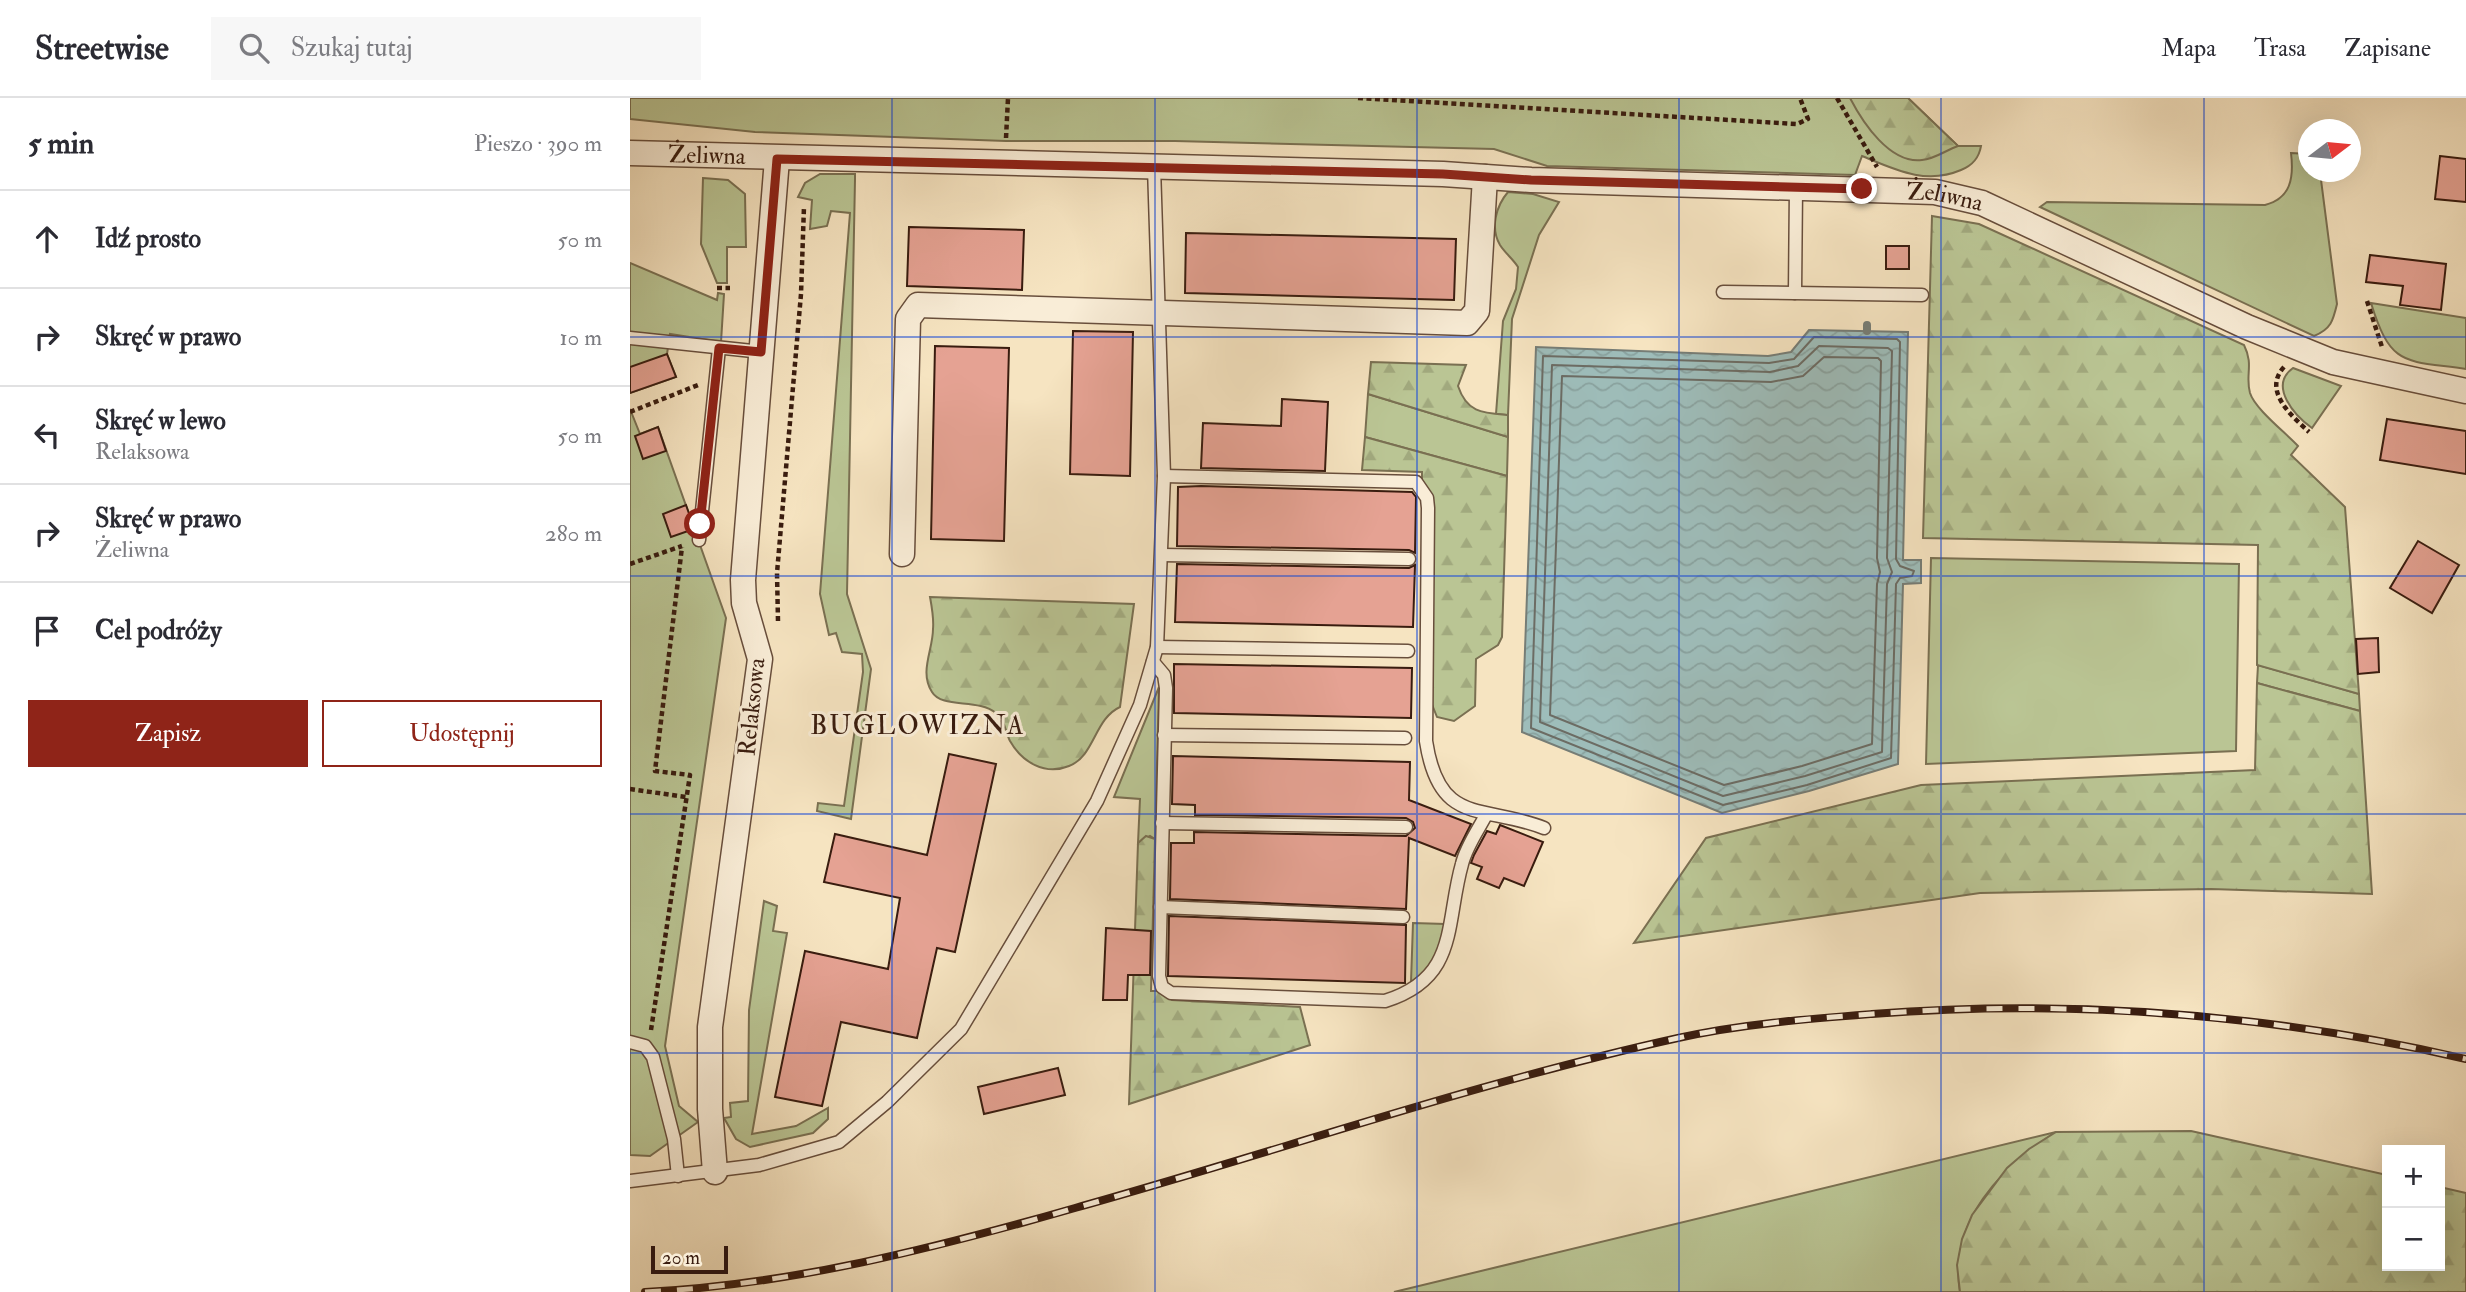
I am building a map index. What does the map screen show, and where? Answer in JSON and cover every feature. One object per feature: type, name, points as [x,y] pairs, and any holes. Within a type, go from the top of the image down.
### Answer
[{"type":"street","name":"Żeliwna","points":[[630,153],[1935,192],[1982,203],[2247,327],[2333,362],[2466,391]]},
{"type":"street","name":"Relaksowa","points":[[715,1172],[710,1096],[710,1027],[760,659],[744,603],[743,580],[777,159]]},
{"type":"street","points":[[902,555],[908,319],[918,305],[1467,323],[1477,311],[1485,177]]},
{"type":"lane","points":[[630,1181],[759,1165],[839,1142],[887,1102],[961,1029],[1097,801],[1140,705],[1157,647],[1163,555],[1164,476],[1154,167]]},
{"type":"lane","points":[[1795,293],[1796,187]]},
{"type":"lane","points":[[1723,292],[1922,295]]},
{"type":"lane","points":[[630,338],[761,352]]},
{"type":"lane","points":[[699,540],[719,348]]},
{"type":"lane","points":[[1164,476],[1416,482],[1422,487],[1428,509],[1428,758],[1445,792],[1467,810],[1522,819],[1544,828]]},
{"type":"lane","points":[[1163,555],[1409,559]]},
{"type":"lane","points":[[1157,647],[1409,651]]},
{"type":"lane","points":[[1153,662],[1164,675],[1159,976],[1162,988],[1171,993],[1385,1001],[1417,987],[1435,970],[1446,948],[1462,860],[1486,815]]},
{"type":"lane","points":[[1164,735],[1405,738]]},
{"type":"lane","points":[[1162,823],[1406,827]]},
{"type":"lane","points":[[1160,907],[1403,917]]},
{"type":"lane","points":[[630,1042],[648,1048],[674,1139],[678,1176]]},
{"type":"path","points":[[1006,163],[1008,98]]},
{"type":"path","points":[[1358,98],[1797,124],[1808,119],[1800,98]]},
{"type":"path","points":[[1838,98],[1888,189]]},
{"type":"path","points":[[779,631],[777,573],[801,294],[804,206]]},
{"type":"path","points":[[717,288],[730,288]]},
{"type":"path","points":[[630,412],[715,379]]},
{"type":"path","points":[[630,564],[699,540]]},
{"type":"path","points":[[648,1048],[690,775],[655,771],[682,546]]},
{"type":"path","points":[[630,789],[687,797]]},
{"type":"green space","points":[[630,98],[1908,98],[1958,146],[1981,146],[1977,158],[1969,166],[1936,176],[1911,174],[1862,156],[1855,175],[1547,166],[1494,149],[1175,141],[1006,141],[755,132],[630,119]]},
{"type":"green space","points":[[1850,98],[1908,98],[1958,146],[1922,160],[1899,156],[1870,130]]},
{"type":"green space","points":[[2291,153],[2298,153],[2298,182],[2321,182],[2337,304],[2330,324],[2314,336],[2040,207],[2047,202],[2265,205],[2274,202],[2285,192],[2292,171]]},
{"type":"green space","points":[[820,174],[855,174],[847,594],[871,669],[851,819],[817,811],[818,803],[844,806],[863,672],[862,654],[842,652],[836,633],[829,635],[820,594],[850,213],[831,211],[827,226],[810,229],[812,200],[798,197],[805,183]]},
{"type":"green space","points":[[703,178],[728,180],[745,194],[746,247],[727,247],[727,283],[717,283],[701,244]]},
{"type":"green space","points":[[1508,192],[1533,194],[1559,202],[1539,235],[1512,319],[1508,415],[1496,414],[1503,321],[1516,289],[1518,267],[1500,245],[1495,224],[1500,204]]},
{"type":"green space","points":[[1932,216],[1979,224],[2244,345],[2253,399],[2298,446],[2291,455],[2345,507],[2359,694],[2257,665],[2258,545],[1923,538]]},
{"type":"green space","points":[[630,263],[717,300],[718,293],[724,294],[721,342],[670,334],[667,354],[676,377],[630,393]]},
{"type":"green space","points":[[2371,303],[2466,318],[2466,369],[2428,364],[2403,357],[2386,339]]},
{"type":"green space","points":[[1371,362],[1466,365],[1458,386],[1466,402],[1477,410],[1508,415],[1508,437],[1368,394]]},
{"type":"green space","points":[[2293,368],[2341,386],[2312,428],[2298,416],[2284,392],[2286,375]]},
{"type":"green space","points":[[1368,394],[1508,437],[1507,476],[1365,437]]},
{"type":"green space","points":[[630,409],[640,434],[658,427],[726,618],[665,1046],[679,1106],[698,1122],[650,1156],[630,1155]]},
{"type":"green space","points":[[1365,437],[1507,476],[1502,637],[1498,645],[1476,659],[1475,706],[1454,721],[1437,717],[1431,702],[1431,496],[1422,481],[1422,472],[1362,470]]},
{"type":"green space","points":[[1931,558],[2239,564],[2236,751],[1926,764]]},
{"type":"green space","points":[[930,597],[1134,604],[1120,707],[1105,720],[1078,761],[1060,769],[1035,765],[1015,749],[996,713],[980,706],[944,700],[932,692],[927,677],[933,625]]},
{"type":"green space","points":[[2258,665],[2359,694],[2360,711],[2257,683]]},
{"type":"green space","points":[[2257,683],[2360,711],[2372,894],[2211,889],[1980,893],[1634,943],[1706,838],[1921,785],[2255,770]]},
{"type":"green space","points":[[1159,687],[1155,839],[1150,836],[1138,843],[1140,799],[1114,797]]},
{"type":"green space","points":[[1146,836],[1155,839],[1151,991],[1160,991],[1172,1000],[1300,1007],[1310,1045],[1129,1104],[1138,843]]},
{"type":"green space","points":[[764,901],[777,906],[773,931],[787,933],[752,1134],[796,1126],[828,1108],[828,1119],[813,1133],[750,1147],[736,1139],[724,1118],[731,1117],[730,1103],[748,1101],[749,1010]]},
{"type":"green space","points":[[1413,923],[1445,924],[1431,965],[1411,982]]},
{"type":"green space","points":[[2191,1131],[2382,1174],[2382,1271],[2445,1271],[2445,1188],[2466,1193],[2466,1292],[1960,1292],[1957,1265],[1962,1239],[1972,1215],[2007,1168],[2029,1149],[2056,1132]]},
{"type":"green space","points":[[2056,1132],[2016,1162],[1983,1199],[1962,1242],[1958,1266],[1960,1292],[1394,1292]]},
{"type":"water","points":[[1809,330],[1908,332],[1903,560],[1921,560],[1921,583],[1903,584],[1898,764],[1809,791],[1722,813],[1522,732],[1536,347],[1768,356],[1791,352]]},
{"type":"building","points":[[2440,156],[2466,159],[2466,202],[2435,199]]},
{"type":"building","points":[[909,227],[1024,230],[1022,290],[907,286]]},
{"type":"building","points":[[1186,233],[1456,239],[1454,300],[1185,293]]},
{"type":"building","points":[[1886,246],[1909,246],[1909,269],[1886,269]]},
{"type":"building","points":[[2370,255],[2446,264],[2441,310],[2400,305],[2403,286],[2366,282]]},
{"type":"building","points":[[1073,331],[1133,332],[1130,476],[1070,474]]},
{"type":"building","points":[[935,346],[1009,348],[1004,541],[931,539]]},
{"type":"building","points":[[667,354],[676,377],[630,393],[630,367]]},
{"type":"building","points":[[1282,399],[1328,402],[1325,471],[1201,468],[1203,423],[1281,426]]},
{"type":"building","points":[[2387,419],[2466,431],[2466,474],[2380,460]]},
{"type":"building","points":[[658,427],[666,451],[643,459],[635,436]]},
{"type":"building","points":[[1178,487],[1412,492],[1416,497],[1415,553],[1409,550],[1177,546]]},
{"type":"building","points":[[686,505],[692,522],[691,530],[671,537],[663,514]]},
{"type":"building","points":[[2418,541],[2459,565],[2432,613],[2390,588]]},
{"type":"building","points":[[1177,564],[1409,568],[1415,565],[1413,627],[1175,622]]},
{"type":"building","points":[[2378,638],[2379,672],[2358,674],[2356,639]]},
{"type":"building","points":[[1174,664],[1412,668],[1411,718],[1174,713]]},
{"type":"building","points":[[949,754],[996,764],[955,952],[937,948],[917,1038],[841,1022],[822,1106],[775,1097],[805,951],[888,969],[900,898],[824,882],[835,834],[927,855]]},
{"type":"building","points":[[1173,756],[1410,762],[1409,800],[1471,824],[1455,856],[1409,838],[1406,909],[1170,899],[1171,843],[1194,843],[1194,832],[1406,836],[1415,828],[1413,822],[1406,818],[1195,815],[1195,805],[1172,804]]},
{"type":"building","points":[[1500,825],[1543,842],[1524,886],[1504,878],[1499,888],[1477,879],[1482,867],[1471,863],[1474,855],[1487,831],[1496,834]]},
{"type":"building","points":[[1169,916],[1406,925],[1405,983],[1168,976]]},
{"type":"building","points":[[1106,928],[1151,931],[1150,975],[1128,975],[1127,1000],[1103,1000]]},
{"type":"building","points":[[1058,1068],[1065,1095],[984,1114],[978,1087]]},
{"type":"waterway","points":[[1867,325],[1867,331]]},
{"type":"railway","points":[[645,1292],[754,1282],[916,1250],[1022,1223],[1526,1076],[1678,1038],[1750,1026],[1947,1010],[2096,1010],[2245,1021],[2319,1031],[2466,1059]]},
{"type":"district","name":"BUGLOWIZNA","points":[[918,726]]},
{"type":"route","points":[[700,524],[719,348],[761,352],[777,159],[1443,174],[1531,180],[1862,189]]}]
